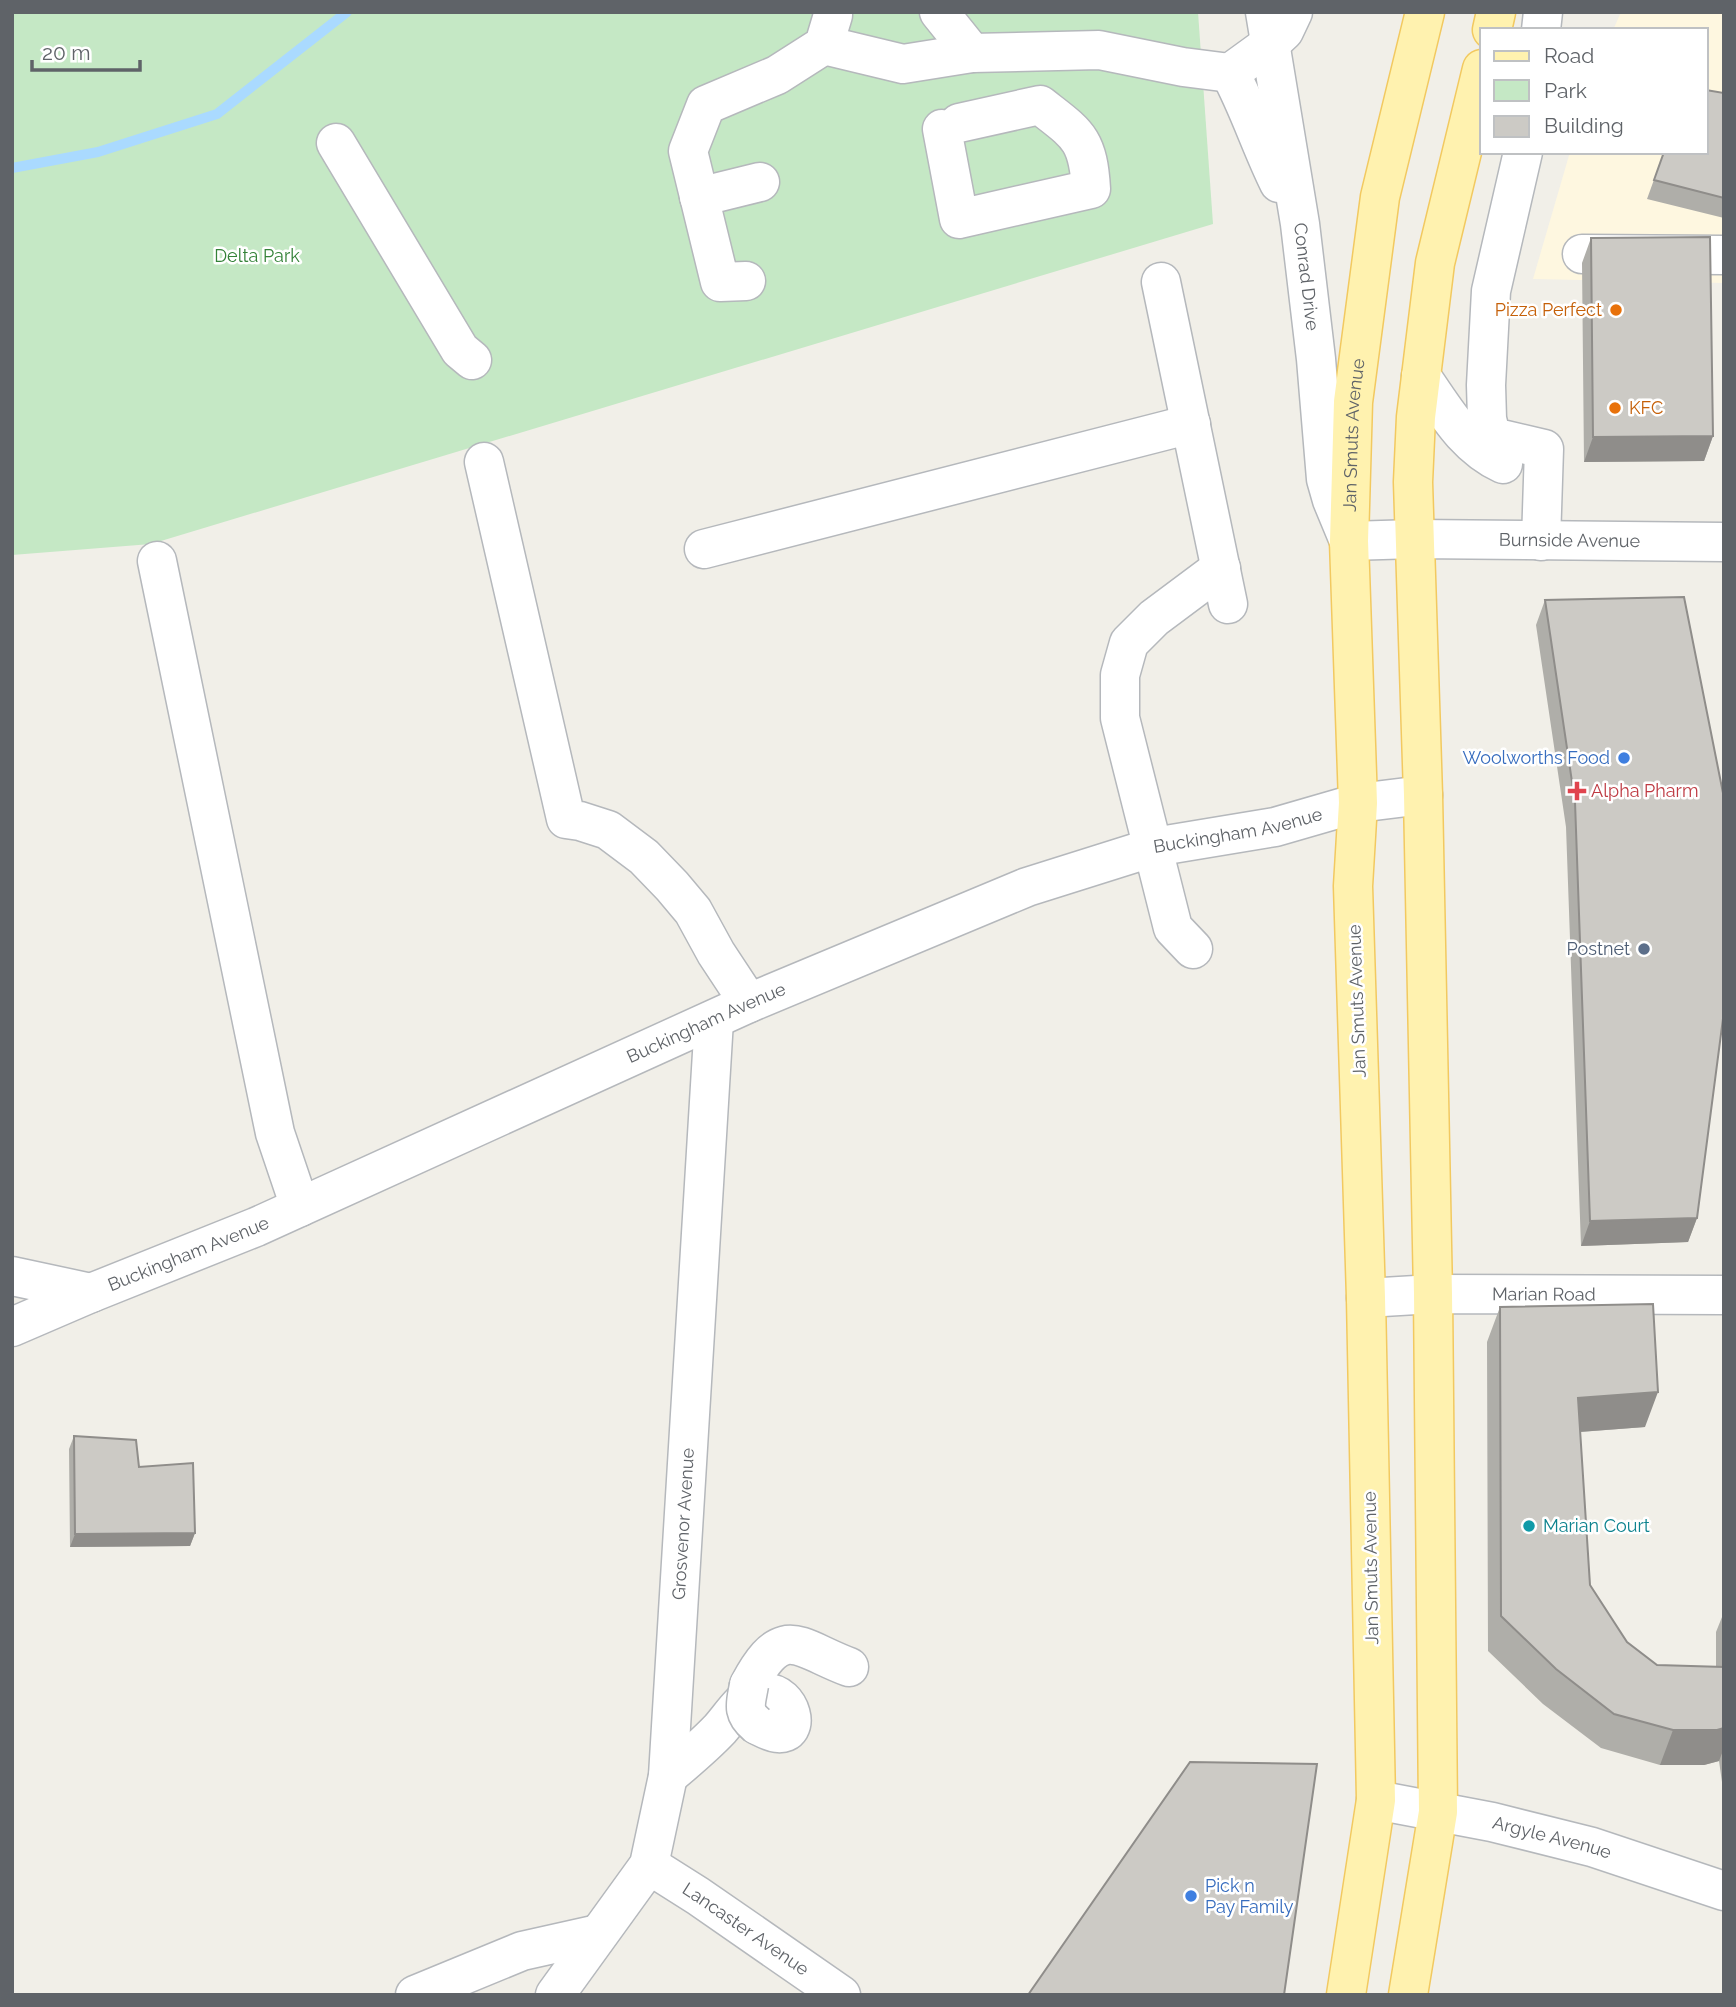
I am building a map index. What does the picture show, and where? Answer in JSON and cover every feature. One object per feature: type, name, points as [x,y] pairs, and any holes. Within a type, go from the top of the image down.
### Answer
[{"type":"main road","name":"Jan Smuts Avenue","points":[[1346,1995],[1376,1800],[1366,1298],[1353,886],[1358,803],[1349,541],[1353,402],[1380,197],[1425,12]]},
{"type":"main road","points":[[1408,1995],[1438,1812],[1433,1294],[1423,795],[1413,482],[1416,417],[1435,263],[1480,77]]},
{"type":"street","points":[[939,12],[972,53]]},
{"type":"street","points":[[1230,73],[1268,28],[1284,31],[1293,12]]},
{"type":"street","name":"Conrad Drive","points":[[1268,28],[1300,224],[1316,359],[1326,479],[1349,541]]},
{"type":"street","points":[[746,281],[720,282],[688,151],[706,105],[777,75],[828,30],[903,64],[972,53],[1099,50],[1183,67],[1230,73]]},
{"type":"street","points":[[1230,73],[1243,97],[1267,159],[1300,224]]},
{"type":"street","points":[[336,143],[460,351],[472,360]]},
{"type":"street","points":[[1522,154],[1491,291],[1487,419],[1490,431],[1497,438],[1544,449],[1541,541]]},
{"type":"street","points":[[699,197],[760,182]]},
{"type":"street","points":[[1582,254],[1724,255]]},
{"type":"street","points":[[1161,282],[1225,586],[1153,618],[1129,643],[1120,675],[1120,718],[1173,928],[1193,949]]},
{"type":"street","points":[[1422,376],[1456,425],[1486,456],[1503,464],[1544,468]]},
{"type":"street","points":[[705,549],[1191,424]]},
{"type":"street","points":[[484,462],[566,819],[608,830],[653,867],[693,911],[716,953],[749,1003]]},
{"type":"street","name":"Burnside Avenue","points":[[1349,541],[1415,539],[1724,542]]},
{"type":"street","points":[[158,561],[275,1133],[300,1207]]},
{"type":"street","name":"Buckingham Avenue","points":[[12,1327],[256,1227],[749,1003],[1027,887],[1154,847],[1275,827],[1358,803],[1423,795]]},
{"type":"street","name":"Grosvenor Avenue","points":[[555,1995],[649,1865],[668,1776],[714,1020]]},
{"type":"street","points":[[12,1276],[90,1293]]},
{"type":"street","name":"Marian Road","points":[[1366,1298],[1433,1294],[1724,1295]]},
{"type":"street","points":[[668,1776],[703,1746],[741,1704],[759,1694],[771,1693],[785,1701],[790,1709],[791,1725],[783,1732],[776,1733],[757,1725],[750,1719],[745,1708],[749,1685],[755,1673],[776,1648],[799,1644],[849,1667]]},
{"type":"street","name":"Argyle Avenue","points":[[1376,1800],[1492,1822],[1592,1847],[1724,1891]]},
{"type":"street","name":"Lancaster Avenue","points":[[649,1865],[841,1995]]},
{"type":"street","points":[[415,1995],[522,1951],[598,1934]]},
{"type":"shaded area","points":[[1621,12],[1724,12],[1724,283],[1533,279],[1569,154],[1708,154],[1708,28],[1614,28]]},
{"type":"green space","name":"Delta Park","points":[[12,12],[1198,12],[1213,224],[151,544],[12,555]]},
{"type":"building","points":[[1708,90],[1724,93],[1724,198],[1654,180],[1663,154],[1708,154]]},
{"type":"building","points":[[1710,237],[1713,436],[1593,437],[1591,238]]},
{"type":"building","points":[[1684,597],[1724,798],[1724,1011],[1697,1218],[1590,1221],[1575,802],[1545,600]]},
{"type":"building","name":"Marian Court","points":[[1653,1304],[1658,1392],[1578,1398],[1590,1585],[1627,1642],[1657,1665],[1724,1667],[1724,1728],[1717,1730],[1673,1730],[1614,1714],[1556,1669],[1501,1616],[1500,1307]]},
{"type":"building","points":[[74,1436],[136,1440],[139,1467],[193,1463],[195,1533],[75,1534]]},
{"type":"building","points":[[1190,1762],[1317,1764],[1284,1995],[1028,1995]]},
{"type":"waterway","points":[[12,168],[98,152],[217,114],[347,12]]},
{"type":"place","name":"Pizza Perfect","points":[[1616,310]]},
{"type":"place","name":"KFC","points":[[1615,408]]},
{"type":"place","name":"Woolworths Food","points":[[1624,758]]},
{"type":"place","name":"Alpha Pharm","points":[[1577,791]]},
{"type":"place","name":"Postnet","points":[[1644,949]]},
{"type":"place","name":"Marian Court","points":[[1529,1526]]},
{"type":"place","name":"Pick n Pay Family","points":[[1191,1896]]}]
